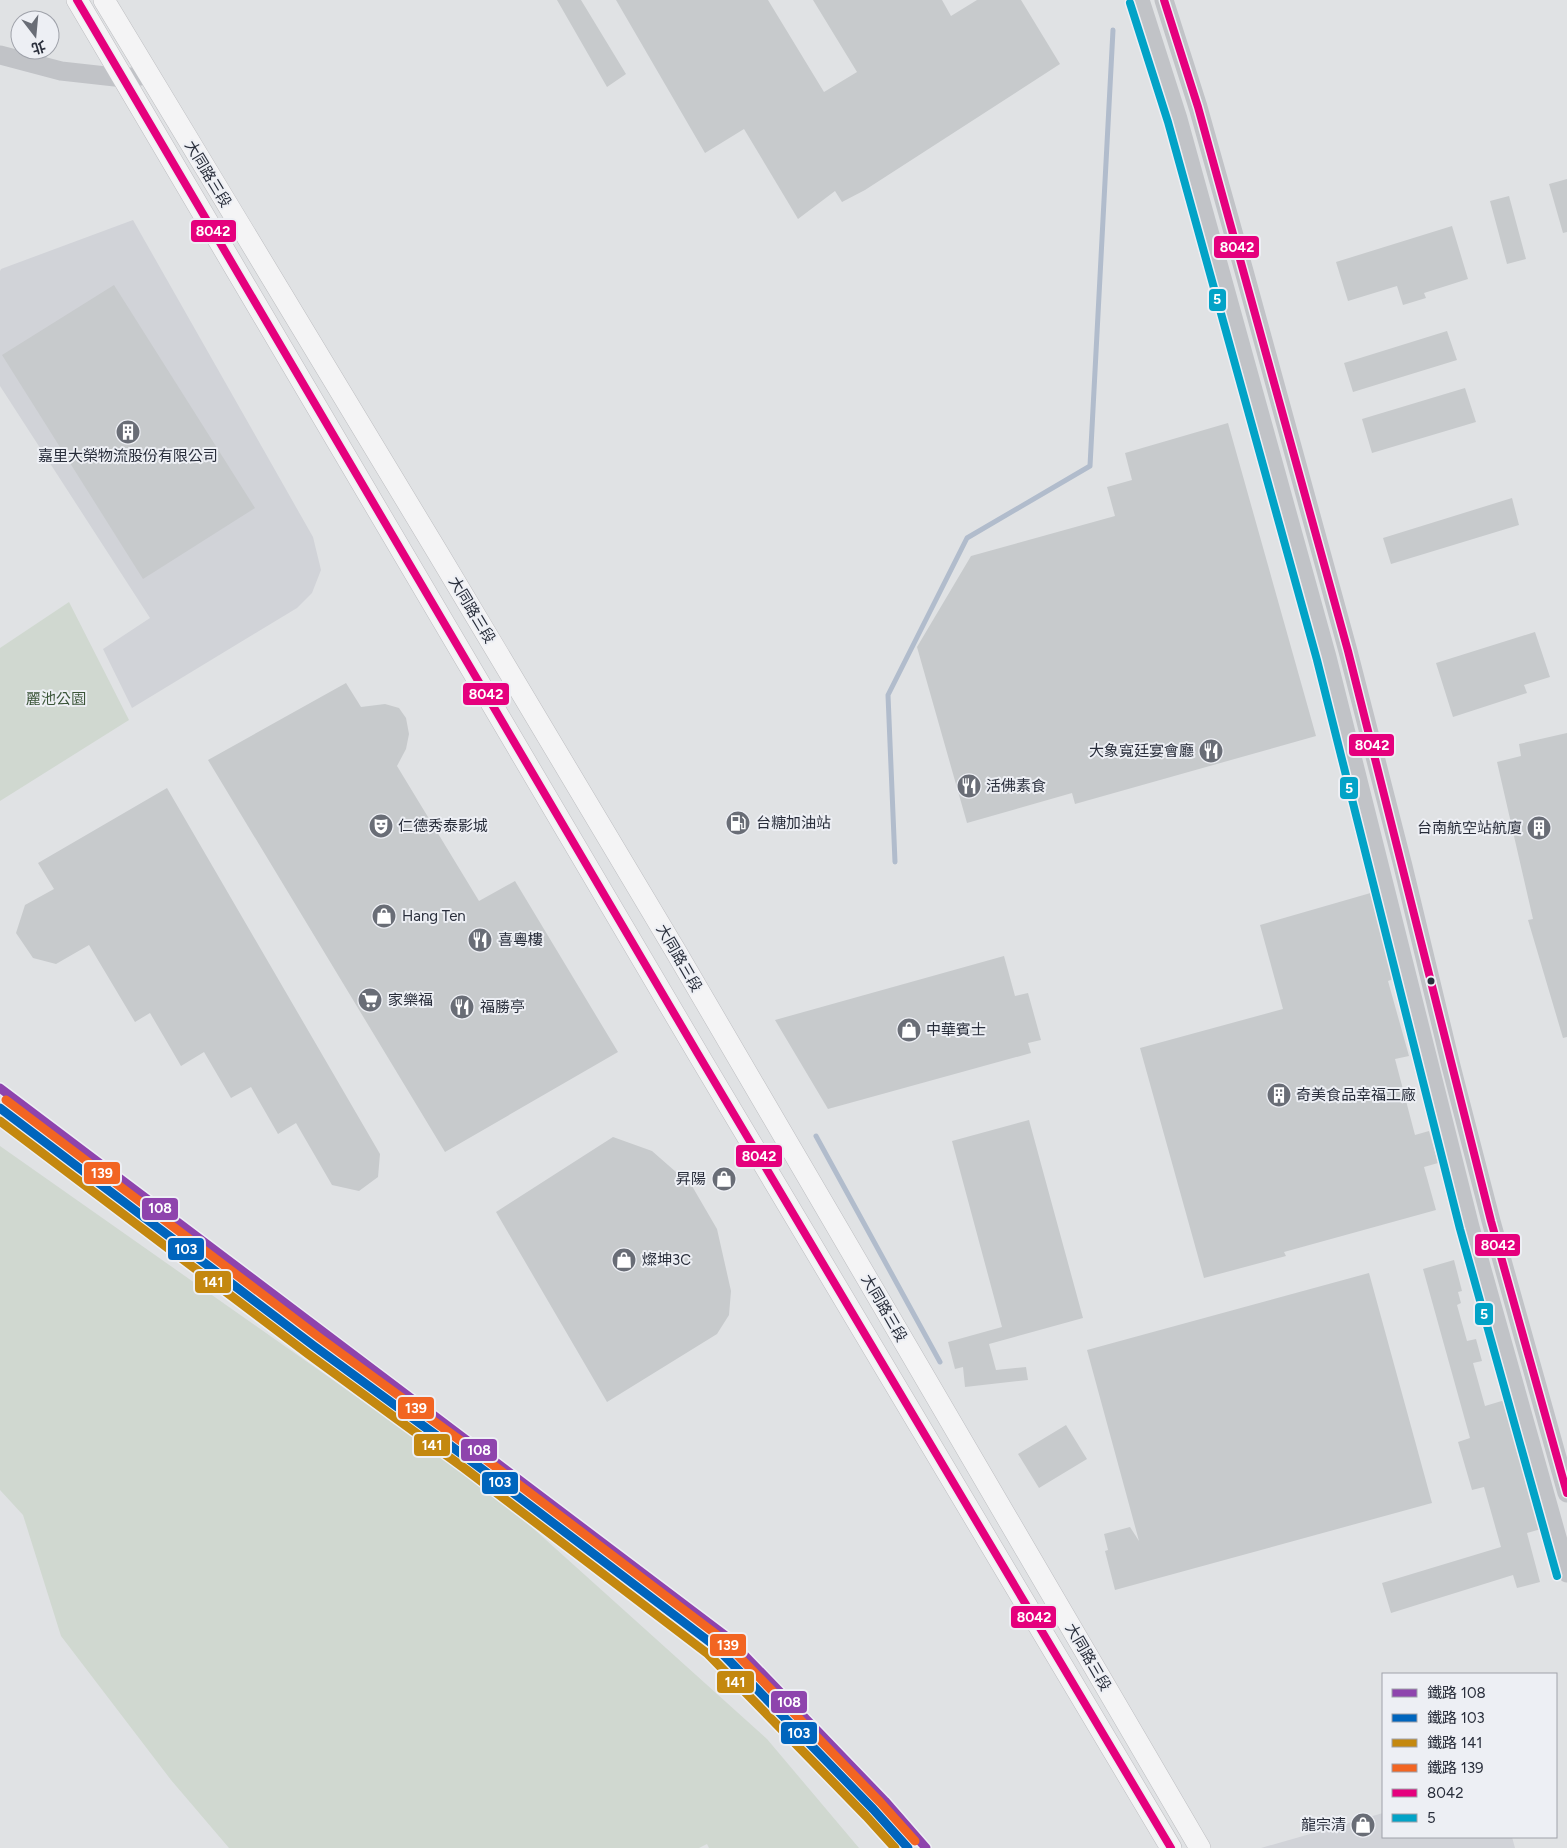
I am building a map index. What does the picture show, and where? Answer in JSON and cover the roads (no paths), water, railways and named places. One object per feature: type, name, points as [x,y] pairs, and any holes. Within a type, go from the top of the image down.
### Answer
[{"type":"main road","name":"大同路三段","points":[[77,0],[713,1080],[1171,1848]]},
{"type":"main road","name":"大同路三段","points":[[104,0],[433,544],[675,950],[1200,1848]]},
{"type":"street","points":[[1140,0],[1178,119],[1327,657],[1468,1218],[1567,1573]]},
{"type":"street","points":[[1164,0],[1198,107],[1242,262],[1345,641],[1484,1192],[1567,1492]]},
{"type":"street","points":[[0,55],[61,71],[124,78],[148,75]]},
{"type":"waterway","points":[[895,862],[888,695],[967,538],[1090,466],[1113,30]]},
{"type":"waterway","points":[[816,1136],[940,1362]]},
{"type":"rail line","name":"108","points":[[0,1088],[726,1636],[885,1801],[926,1848]]},
{"type":"rail line","name":"139","points":[[6,1100],[721,1638],[880,1802],[915,1841]]},
{"type":"rail line","name":"103","points":[[0,1108],[715,1646],[873,1809],[908,1848]]},
{"type":"rail line","name":"141","points":[[0,1121],[308,1354],[464,1468],[708,1654],[895,1848]]},
{"type":"place","name":"嘉里大榮物流股份有限公司","points":[[128,432]]},
{"type":"place","name":"大象寬廷宴會廳","points":[[1211,751]]},
{"type":"place","name":"活佛素食","points":[[969,786]]},
{"type":"place","name":"台糖加油站","points":[[738,823]]},
{"type":"place","name":"仁德秀泰影城","points":[[381,826]]},
{"type":"place","name":"台南航空站航廈","points":[[1539,828]]},
{"type":"place","name":"Hang Ten","points":[[384,916]]},
{"type":"place","name":"喜粵樓","points":[[480,940]]},
{"type":"place","name":"家樂福","points":[[370,1000]]},
{"type":"place","name":"福勝亭","points":[[462,1007]]},
{"type":"place","name":"中華賓士","points":[[909,1030]]},
{"type":"place","name":"奇美食品幸福工廠","points":[[1279,1095]]},
{"type":"place","name":"昇陽","points":[[724,1179]]},
{"type":"place","name":"燦坤3C","points":[[624,1260]]},
{"type":"place","name":"龍宗清","points":[[1363,1825]]},
{"type":"park label","name":"麗池公園","points":[[56,699]]}]
